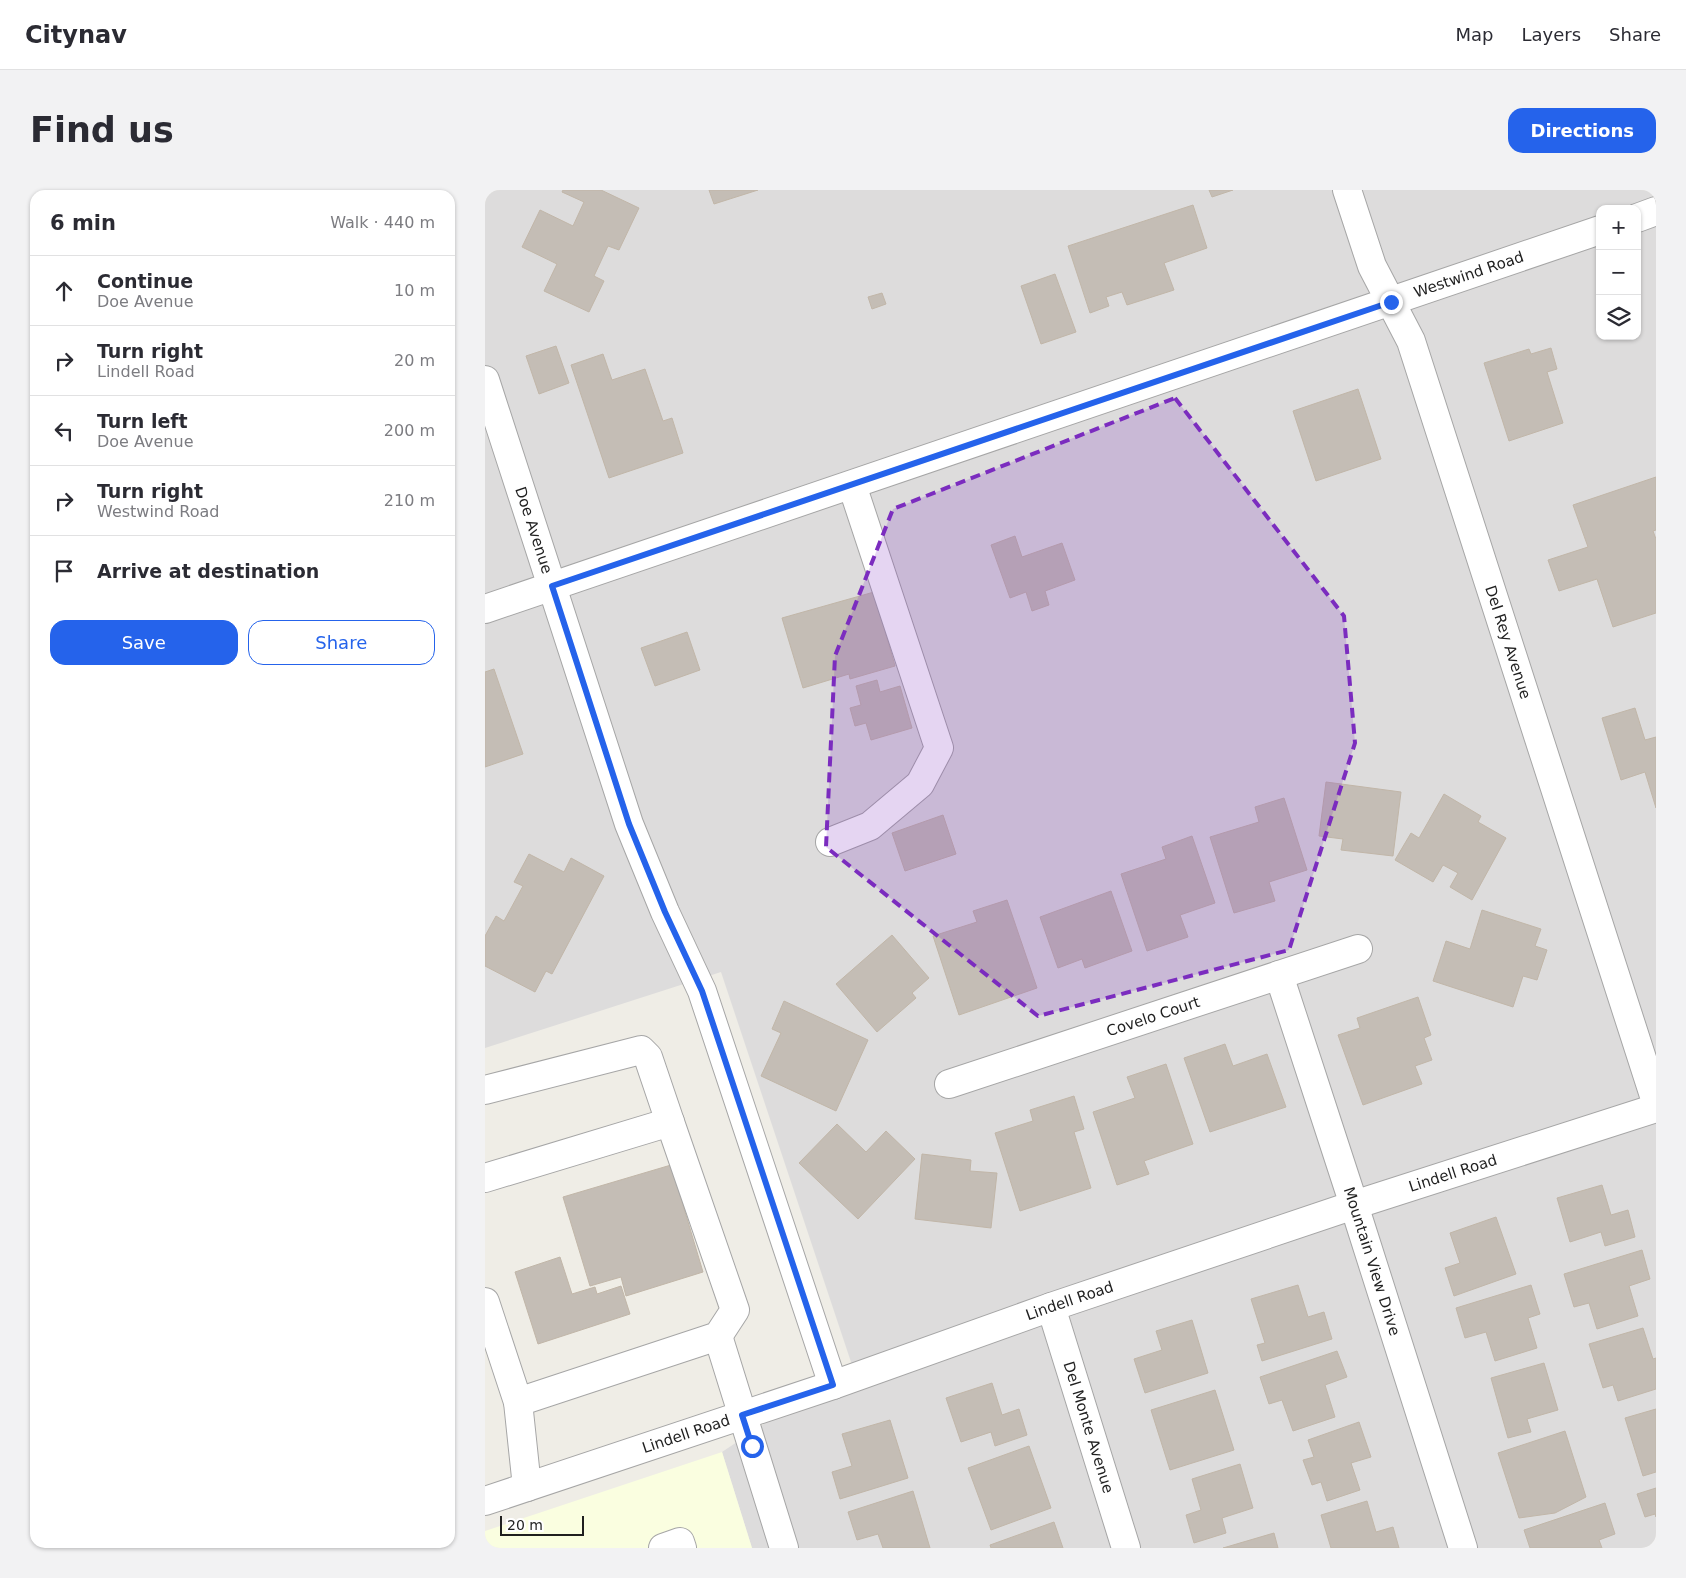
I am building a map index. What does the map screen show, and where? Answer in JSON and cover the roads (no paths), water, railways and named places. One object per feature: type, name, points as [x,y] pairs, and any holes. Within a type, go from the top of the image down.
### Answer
[{"type":"street","name":"Del Rey Avenue","points":[[1347,190],[1372,266],[1411,341],[1656,1102]]},
{"type":"street","points":[[1641,217],[1656,211]]},
{"type":"street","name":"Westwind Road","points":[[485,609],[1596,231]]},
{"type":"street","name":"Doe Avenue","points":[[485,380],[629,824],[665,912],[702,991],[833,1385]]},
{"type":"street","points":[[830,842],[870,826],[920,784],[939,748],[852,485]]},
{"type":"street","name":"Covelo Court","points":[[949,1084],[1358,949]]},
{"type":"street","name":"Mountain View Drive","points":[[1279,975],[1463,1548]]},
{"type":"street","points":[[485,1090],[641,1050],[648,1057],[735,1310],[718,1336],[518,1402]]},
{"type":"street","name":"Lindell Road","points":[[485,1501],[833,1385],[1051,1307],[1354,1205],[1656,1108]]},
{"type":"street","points":[[485,1178],[670,1122]]},
{"type":"street","points":[[485,1302],[518,1402],[527,1487]]},
{"type":"street","name":"Del Monte Avenue","points":[[1051,1307],[1127,1548]]},
{"type":"street","points":[[718,1336],[784,1548]]},
{"type":"street","points":[[663,1548],[680,1542],[682,1548]]}]
